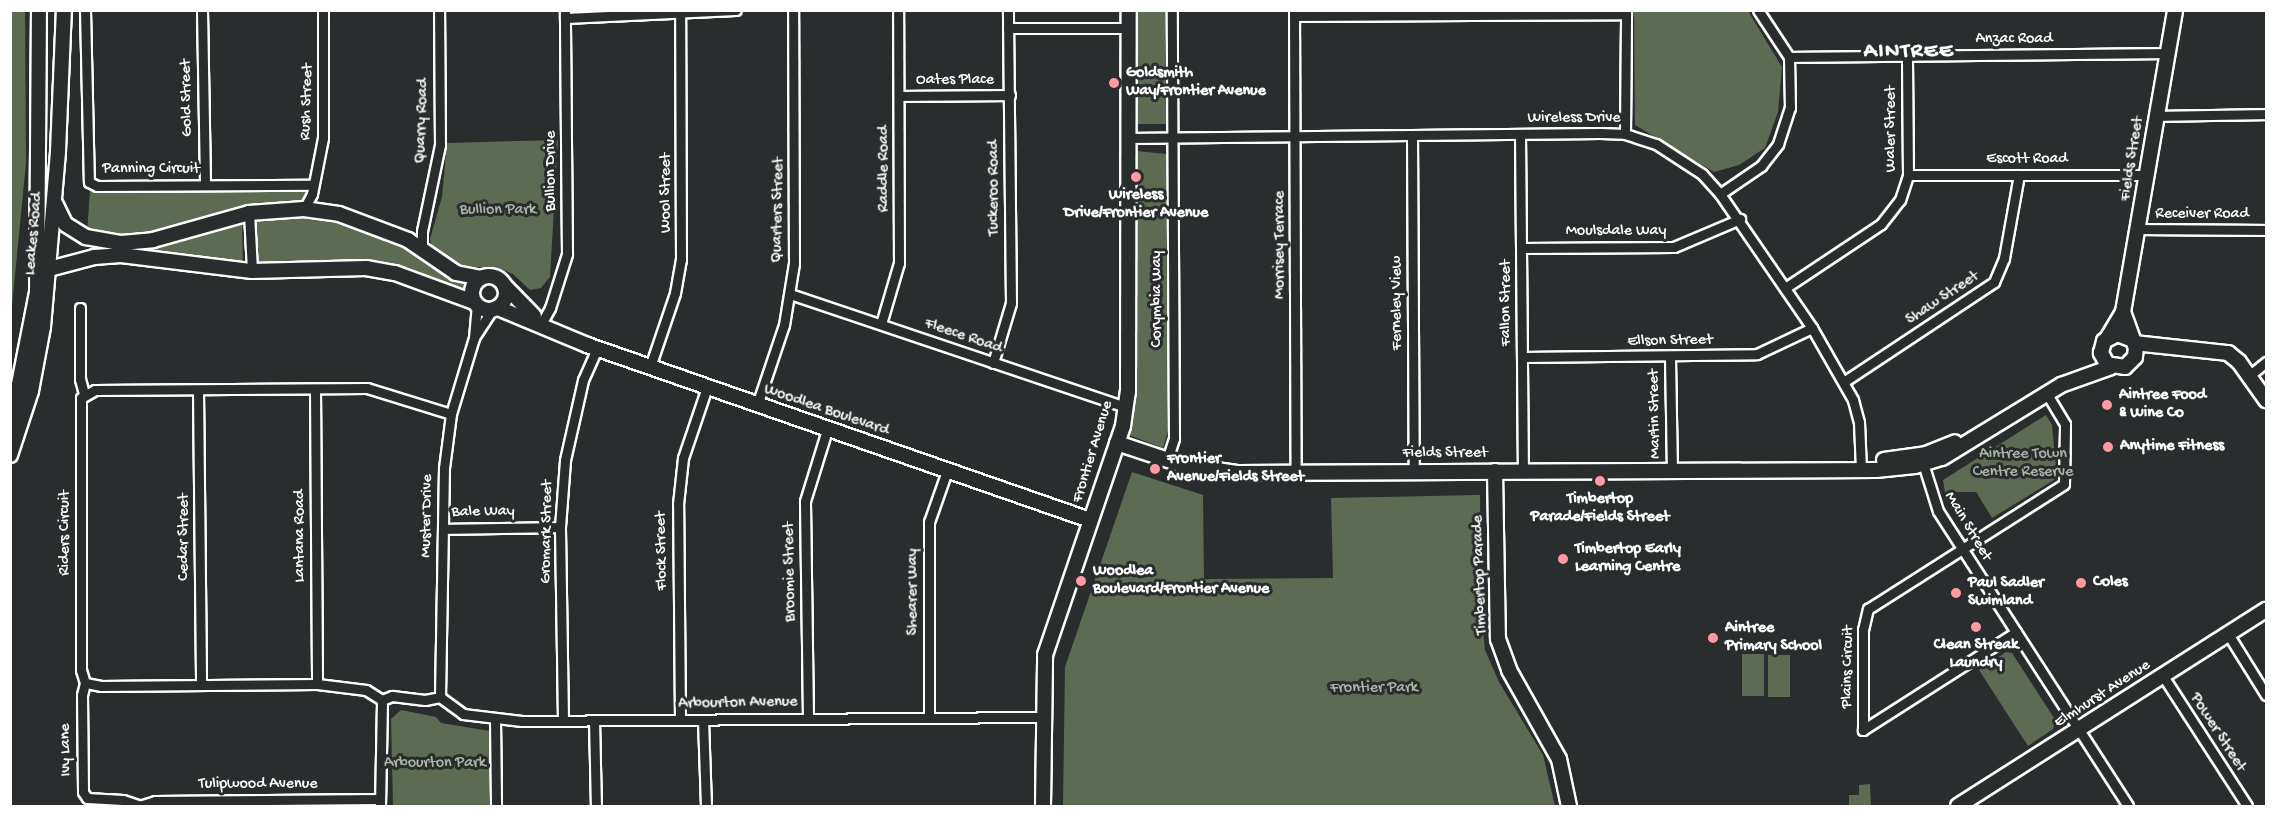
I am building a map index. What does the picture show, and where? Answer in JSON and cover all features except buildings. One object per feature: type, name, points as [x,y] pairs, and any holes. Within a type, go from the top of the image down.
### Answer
[{"type":"street","name":"Leakes Road","points":[[10,430],[37,292],[41,172],[39,10]]},
{"type":"street","name":"Leakes Road","points":[[10,455],[31,391],[44,327],[54,201],[64,10]]},
{"type":"street","name":"Panning Circuit","points":[[85,10],[89,182],[97,186],[205,185],[312,190]]},
{"type":"street","name":"Gold Street","points":[[202,10],[205,185]]},
{"type":"street","name":"Rush Street","points":[[310,209],[325,118],[322,10]]},
{"type":"street","name":"Quarry Road","points":[[422,249],[422,231],[440,145],[439,10]]},
{"type":"street","points":[[565,14],[680,14],[736,10]]},
{"type":"street","name":"Quarters Street","points":[[758,405],[790,294],[796,238],[793,10]]},
{"type":"street","name":"Raddle Road","points":[[881,324],[899,263],[898,10]]},
{"type":"street","name":"Tuckeroo Road","points":[[993,363],[1011,303],[1008,10]]},
{"type":"street","name":"Frontier Avenue","points":[[1121,10],[1126,28]]},
{"type":"street","name":"Frontier Avenue","points":[[1043,807],[1042,717],[1045,655],[1117,443],[1126,407],[1128,138],[1126,28],[1129,10]]},
{"type":"street","name":"Corymbia Way","points":[[1167,460],[1174,438],[1172,10]]},
{"type":"street","points":[[1720,194],[1761,166],[1778,144],[1790,108],[1789,57],[1758,10]]},
{"type":"street","name":"Fields Street","points":[[2108,338],[2123,312],[2175,10]]},
{"type":"street","points":[[1294,13],[1626,12],[1625,134]]},
{"type":"street","name":"Morrisey Terrace","points":[[1294,13],[1296,473]]},
{"type":"street","name":"Bullion Drive","points":[[544,327],[567,254],[565,14]]},
{"type":"street","name":"Wool Street","points":[[650,367],[672,302],[681,260],[680,14]]},
{"type":"street","points":[[1008,28],[1126,28]]},
{"type":"street","name":"Anzac Road","points":[[1789,57],[2167,53]]},
{"type":"street","name":"Waler Street","points":[[1785,288],[1881,224],[1900,200],[1908,175],[1907,56]]},
{"type":"street","name":"Oates Place","points":[[900,96],[1010,95]]},
{"type":"street","points":[[2156,116],[2266,114]]},
{"type":"street","name":"Fallon Street","points":[[1520,134],[1523,471]]},
{"type":"street","name":"Wireless Drive","points":[[1128,138],[1625,134],[1656,144],[1702,174],[1720,194],[1740,219],[1812,328],[1845,381],[1859,422],[1861,466]]},
{"type":"street","name":"Ferneley View","points":[[1412,135],[1414,470]]},
{"type":"street","name":"Shaw Street","points":[[1845,381],[1994,282],[2004,258],[2019,174]]},
{"type":"street","name":"Escott Road","points":[[1908,175],[2147,175]]},
{"type":"street","points":[[49,269],[85,259],[150,256],[252,271],[366,268],[395,273],[475,304],[495,309],[506,294],[502,283],[493,277],[481,278],[456,273],[408,240],[375,224],[310,209],[249,213],[138,242],[109,243],[86,237],[65,224],[54,201]]},
{"type":"street","points":[[249,213],[252,271]]},
{"type":"street","name":"Moulsdale Way","points":[[1522,248],[1674,246],[1740,219]]},
{"type":"street","name":"Receiver Road","points":[[2138,229],[2266,230]]},
{"type":"street","points":[[408,240],[422,231]]},
{"type":"street","points":[[85,259],[80,249],[86,237]]},
{"type":"street","points":[[475,304],[473,286],[481,278]]},
{"type":"street","name":"Woodlea Boulevard","points":[[502,283],[544,327]]},
{"type":"street","name":"Fleece Road","points":[[790,294],[1126,407]]},
{"type":"street","name":"Muster Drive","points":[[440,697],[444,468],[451,414],[474,338],[475,304]]},
{"type":"street","name":"Riders Circuit","points":[[80,308],[80,379],[84,394],[80,404],[81,670],[85,683]]},
{"type":"street","name":"Woodlea Boulevard","points":[[495,309],[512,310],[544,327],[597,349],[1090,520]]},
{"type":"street","name":"Muster Drive","points":[[474,338],[495,309]]},
{"type":"street","name":"Fields Street","points":[[2123,312],[2133,341]]},
{"type":"street","name":"Ellson Street","points":[[1523,357],[1670,358],[1757,354],[1812,328]]},
{"type":"street","points":[[2174,350],[2134,359],[2125,367],[2111,367],[2102,353],[2108,338],[2117,334],[2133,341],[2174,350],[2228,354],[2250,375],[2266,400]]},
{"type":"street","points":[[2133,341],[2134,359]]},
{"type":"street","name":"Gromark Street","points":[[563,720],[560,527],[565,460],[572,419],[597,349]]},
{"type":"street","name":"Fields Street","points":[[2085,374],[2102,353]]},
{"type":"street","name":"Martin Street","points":[[1670,358],[1672,470]]},
{"type":"street","points":[[2250,375],[2266,362]]},
{"type":"street","name":"Fields Street","points":[[1117,443],[1167,460],[1220,472],[1672,470],[1861,466],[1922,460],[1998,423],[2085,374],[2111,367]]},
{"type":"street","name":"Flock Street","points":[[680,719],[678,504],[683,458],[707,387]]},
{"type":"street","name":"Lantana Road","points":[[315,389],[317,684]]},
{"type":"street","points":[[84,394],[95,390],[380,390],[451,414]]},
{"type":"street","name":"Cedar Street","points":[[198,390],[201,685]]},
{"type":"street","points":[[1962,550],[2064,484],[2065,424],[2047,394]]},
{"type":"street","name":"Broomie Street","points":[[808,718],[805,501],[827,430]]},
{"type":"street","name":"Main Street","points":[[1922,460],[1930,496],[1962,550],[2128,807]]},
{"type":"street","name":"Shearer Way","points":[[929,716],[929,522],[947,471]]},
{"type":"street","name":"Timbertop Parade","points":[[1495,471],[1498,639],[1509,670],[1560,759],[1569,807]]},
{"type":"street","name":"Bale Way","points":[[443,529],[560,527]]},
{"type":"street","name":"Plains Circuit","points":[[1962,550],[1868,609],[1863,630],[1863,730],[2016,632]]},
{"type":"street","name":"Elmhurst Avenue","points":[[1958,807],[2266,610]]},
{"type":"street","points":[[2228,634],[2266,695]]},
{"type":"street","name":"Power Street","points":[[2163,676],[2247,807]]},
{"type":"street","points":[[85,683],[101,686],[317,684],[366,690],[382,700]]},
{"type":"street","name":"Ivy Lane","points":[[85,683],[82,695],[83,792],[87,798],[123,800],[140,806]]},
{"type":"street","points":[[382,700],[392,696],[425,700],[440,697]]},
{"type":"street","name":"Arbourton Avenue","points":[[440,697],[456,711],[495,719],[1042,717]]},
{"type":"street","points":[[380,803],[382,700]]},
{"type":"street","points":[[495,719],[496,807]]},
{"type":"street","points":[[594,720],[596,807]]},
{"type":"street","points":[[703,720],[706,807]]},
{"type":"street","name":"Tulipwood Avenue","points":[[140,806],[155,801],[255,804],[380,803]]},
{"type":"green space","points":[[10,11],[25,11],[26,163],[11,316]]},
{"type":"green space","points":[[1138,11],[1166,11],[1166,124],[1138,124]]},
{"type":"green space","points":[[1634,11],[1748,11],[1782,67],[1778,112],[1765,148],[1739,165],[1714,172],[1635,125]]},
{"type":"green space","name":"Bullion Park","points":[[558,140],[550,277],[541,288],[530,290],[513,274],[498,268],[456,266],[432,247],[430,239],[442,197],[447,143]]},
{"type":"green space","points":[[1137,151],[1166,154],[1168,431],[1163,448],[1129,435],[1136,400]]},
{"type":"green space","points":[[308,189],[303,205],[264,205],[227,211],[153,234],[121,238],[87,234],[90,191]]},
{"type":"green space","points":[[279,213],[338,217],[414,250],[468,282],[464,292],[395,269],[258,266],[255,215]]},
{"type":"green space","points":[[242,220],[243,266],[97,251],[98,245]]},
{"type":"green space","name":"Aintree Town Centre Reserve","points":[[2046,415],[2052,425],[2057,478],[1992,518],[1976,492],[1945,492],[1943,480]]},
{"type":"green space","name":"Frontier Park","points":[[1132,472],[1203,495],[1204,579],[1333,578],[1331,498],[1480,495],[1481,610],[1485,650],[1499,682],[1543,755],[1555,806],[1063,806],[1065,667]]},
{"type":"green space","points":[[2006,652],[2012,653],[2056,721],[2053,729],[2028,746],[1979,670]]},
{"type":"green space","points":[[1742,654],[1764,654],[1764,696],[1742,696]]},
{"type":"green space","points":[[1768,655],[1790,655],[1790,697],[1768,697]]},
{"type":"green space","name":"Arbourton Park","points":[[401,710],[436,717],[441,723],[490,731],[491,806],[393,806],[391,719]]},
{"type":"green space","points":[[1870,784],[1871,806],[1849,806],[1849,795],[1859,795],[1859,785]]},
{"type":"place","name":"Goldsmith Way/Frontier Avenue","points":[[1114,83]]},
{"type":"place","name":"Wireless Drive/Frontier Avenue","points":[[1136,177]]},
{"type":"place","name":"Aintree Food & Wine Co","points":[[2107,405]]},
{"type":"place","name":"Anytime Fitness","points":[[2108,447]]},
{"type":"place","name":"Frontier Avenue/Fields Street","points":[[1155,469]]},
{"type":"place","name":"Timbertop Parade/Fields Street","points":[[1600,481]]},
{"type":"place","name":"Timbertop Early Learning Centre","points":[[1563,559]]},
{"type":"place","name":"Woodlea Boulevard/Frontier Avenue","points":[[1081,581]]},
{"type":"place","name":"Coles","points":[[2081,583]]},
{"type":"place","name":"Paul Sadler Swimland","points":[[1956,593]]},
{"type":"place","name":"Clean Streak Laundry","points":[[1976,627]]},
{"type":"place","name":"Aintree Primary School","points":[[1713,638]]},
{"type":"district","name":"AINTREE","points":[[1909,53]]}]
